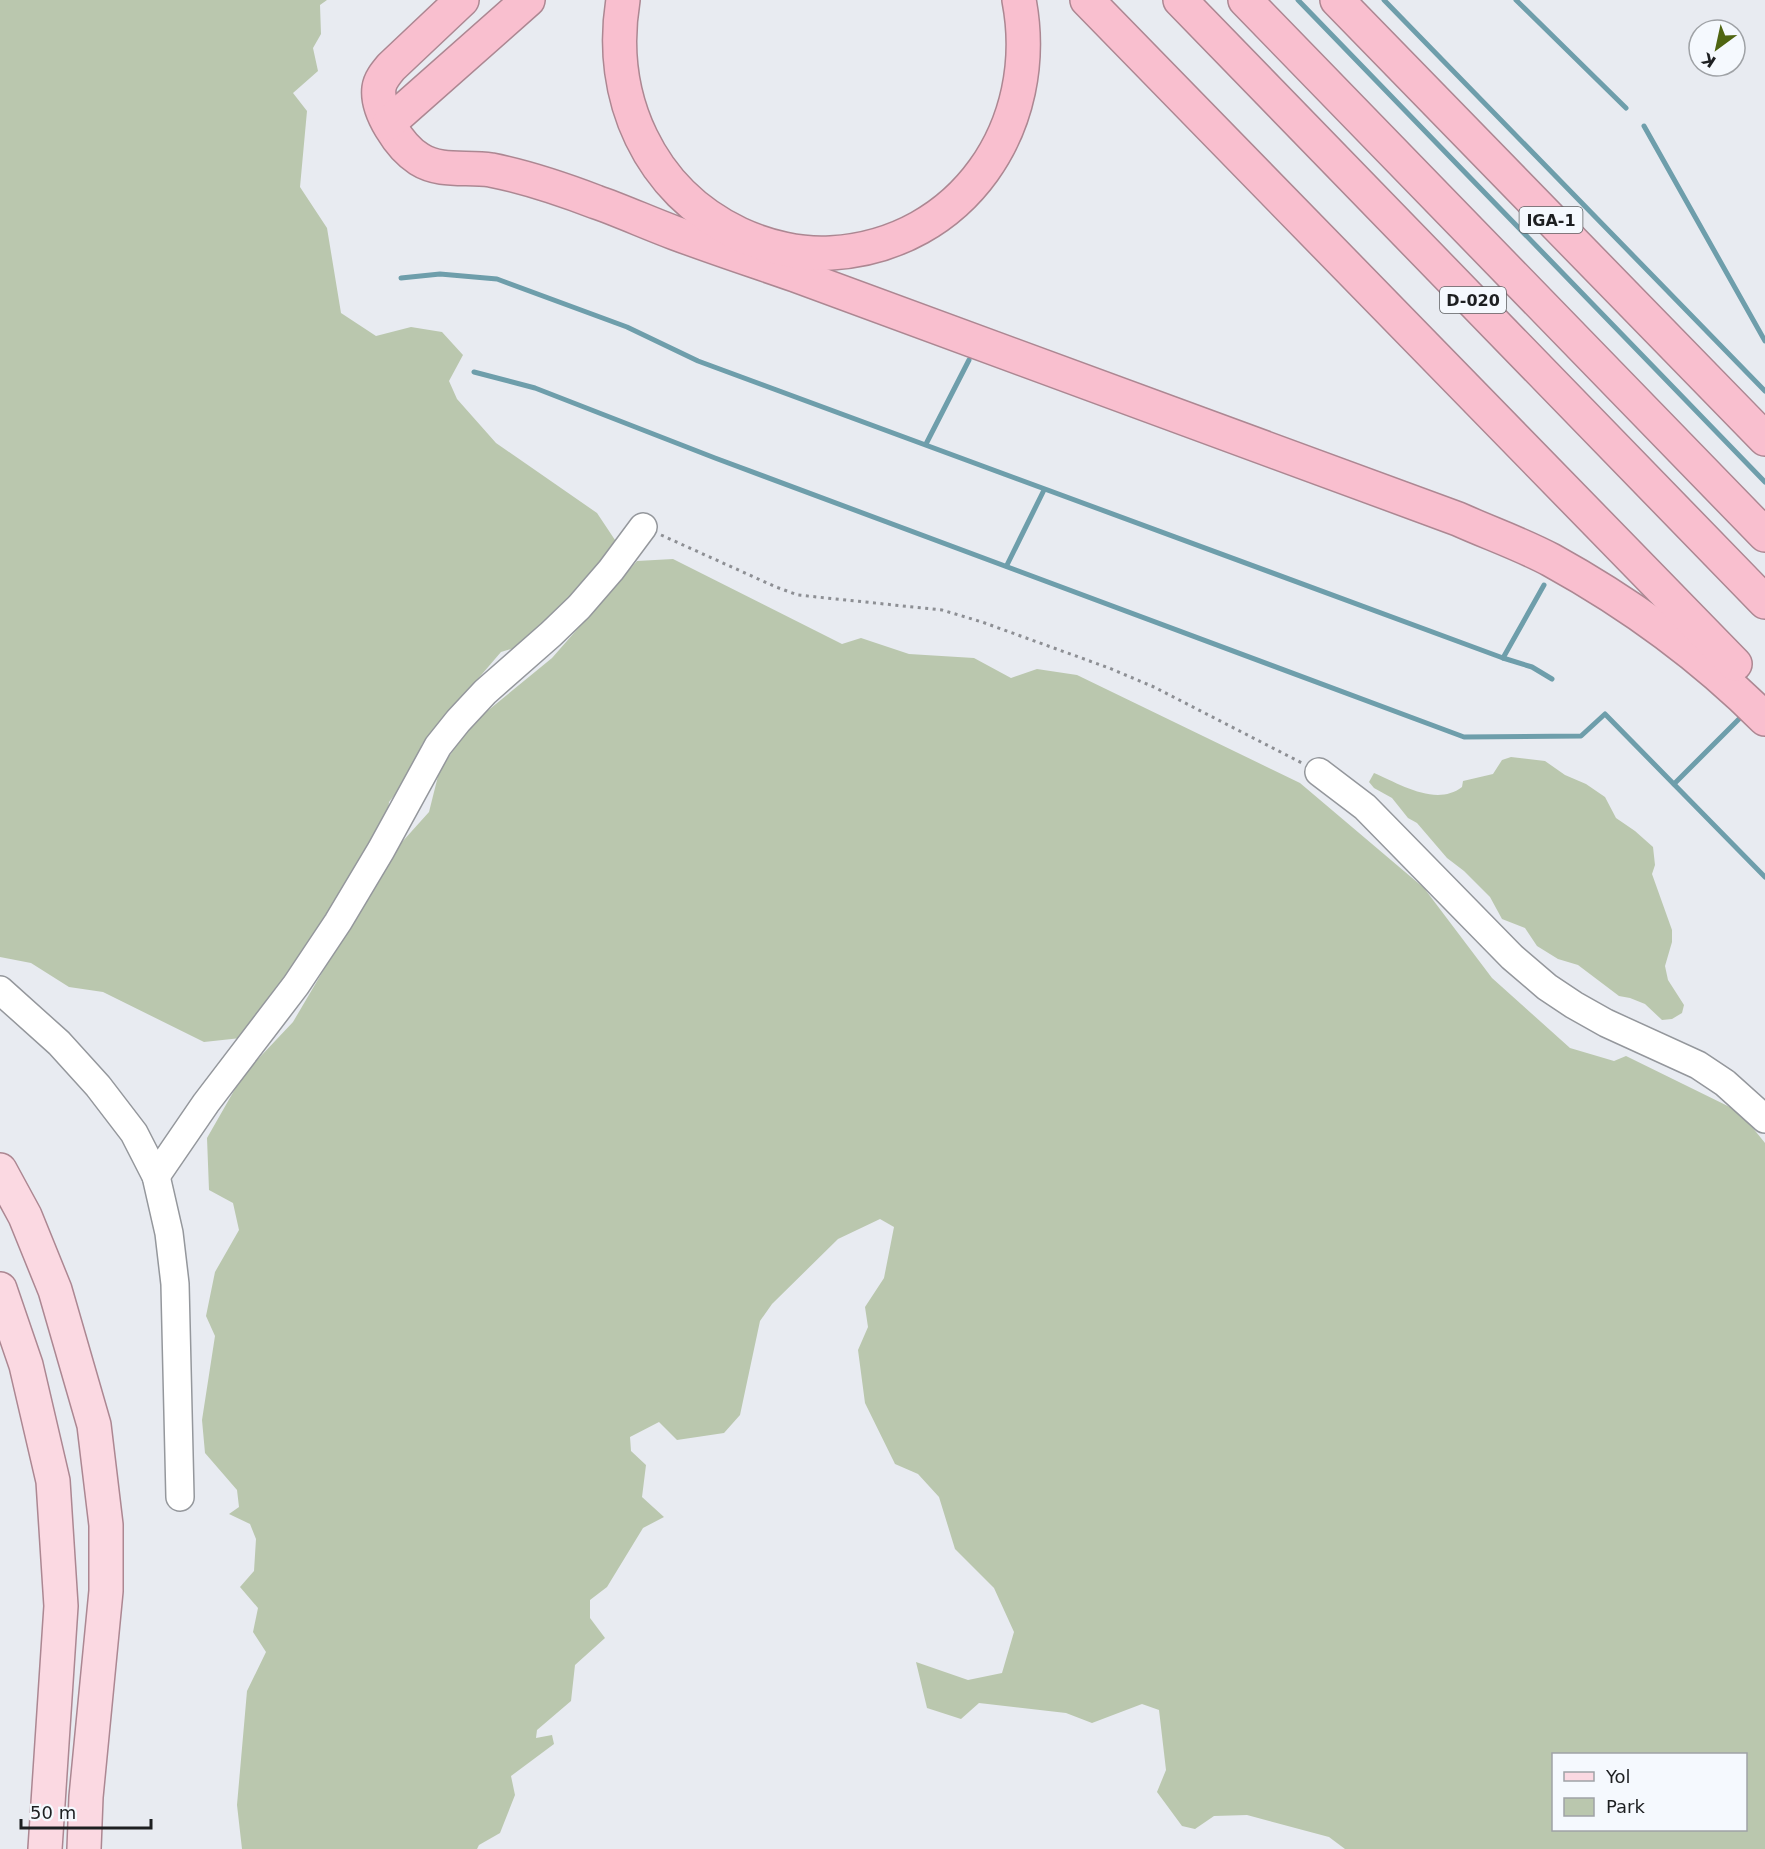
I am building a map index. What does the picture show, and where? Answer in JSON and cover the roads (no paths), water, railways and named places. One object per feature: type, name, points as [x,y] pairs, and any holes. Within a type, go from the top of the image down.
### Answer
[{"type":"highway","points":[[462,0],[391,66],[379,88],[381,103],[400,144],[419,159],[432,166],[488,170],[532,181],[596,202],[1458,519],[1550,560],[1627,607],[1690,651],[1737,691],[1765,719]]},
{"type":"highway","points":[[389,123],[528,0]]},
{"type":"highway","points":[[623,0],[620,42],[624,88],[637,128],[652,158],[667,179],[693,206],[726,228],[753,241],[795,251],[831,253],[862,248],[902,236],[945,210],[981,176],[1006,134],[1019,91],[1024,42],[1019,0]]},
{"type":"highway","points":[[1087,0],[1765,695]]},
{"type":"highway","name":"D-020","points":[[1180,0],[1765,602]]},
{"type":"highway","name":"D-020","points":[[1245,0],[1765,535]]},
{"type":"highway","name":"IGA-1","points":[[1337,0],[1765,439]]},
{"type":"main road","points":[[0,1170],[25,1216],[55,1290],[94,1425],[106,1525],[106,1591],[86,1797],[84,1849]]},
{"type":"main road","points":[[0,1289],[26,1365],[53,1481],[61,1606],[45,1849]]},
{"type":"street","points":[[156,1176],[206,1103],[296,985],[338,922],[381,850],[438,746],[485,692],[579,607],[611,570],[643,527]]},
{"type":"street","points":[[1318,772],[1365,807],[1512,957],[1547,987],[1606,1023],[1698,1065],[1725,1083],[1765,1119]]},
{"type":"street","points":[[0,990],[59,1042],[98,1086],[134,1133],[156,1176],[169,1233],[176,1284],[180,1497]]},
{"type":"waterway","points":[[1298,0],[1765,482]]},
{"type":"waterway","points":[[1384,0],[1765,391]]},
{"type":"waterway","points":[[1516,0],[1626,108]]},
{"type":"waterway","points":[[1644,126],[1765,341]]},
{"type":"waterway","points":[[401,278],[440,274],[497,279],[627,327],[698,361],[1503,658]]},
{"type":"waterway","points":[[926,444],[969,360]]},
{"type":"waterway","points":[[474,372],[535,388],[715,458],[1464,737],[1581,736],[1605,714],[1765,877]]},
{"type":"waterway","points":[[1007,565],[1044,490]]},
{"type":"waterway","points":[[1544,585],[1503,658],[1532,667],[1552,679]]},
{"type":"waterway","points":[[1674,784],[1739,719]]}]
